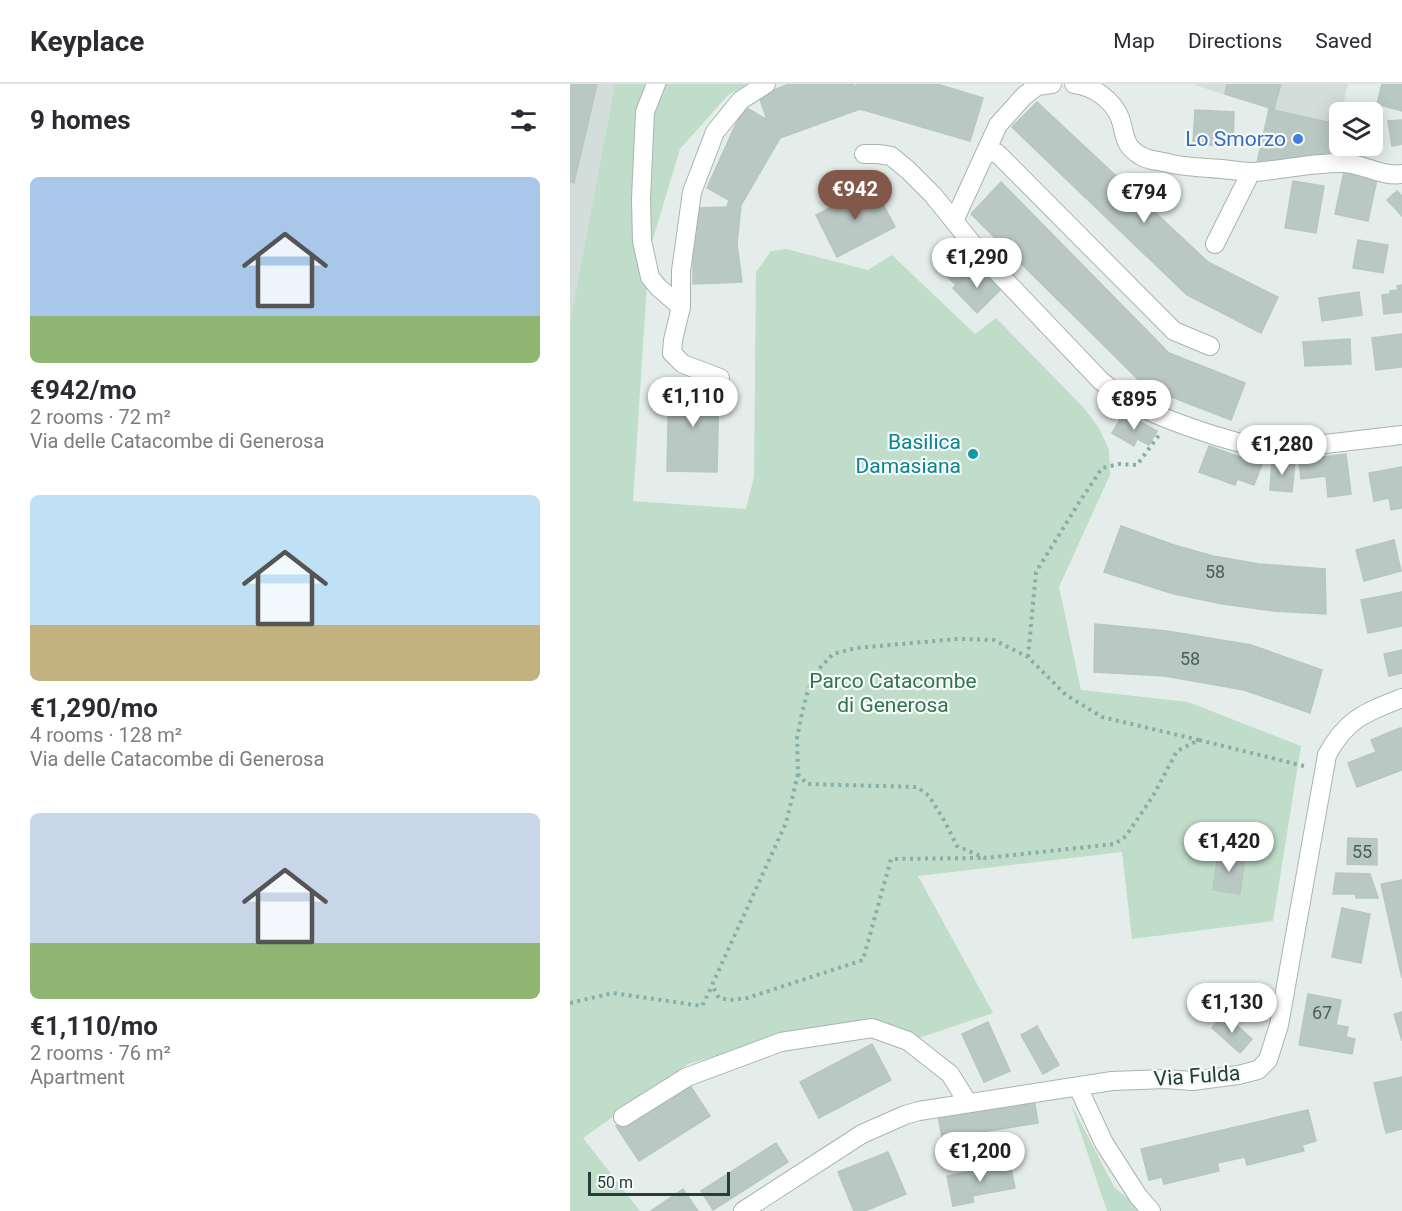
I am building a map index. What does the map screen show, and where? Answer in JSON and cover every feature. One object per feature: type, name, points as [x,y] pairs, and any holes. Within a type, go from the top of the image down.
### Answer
[{"type":"street","points":[[656,84],[645,112],[641,199],[642,242],[650,277],[681,307]]},
{"type":"street","points":[[720,378],[683,364],[672,353],[681,307],[681,271],[692,192],[715,132],[741,100],[766,84]]},
{"type":"street","points":[[954,221],[998,125],[1024,96],[1037,86],[1052,84]]},
{"type":"street","points":[[1074,84],[1097,92],[1109,101],[1120,117],[1123,134],[1131,149],[1143,157],[1181,166],[1251,172],[1345,163],[1387,174],[1402,174]]},
{"type":"street","points":[[986,153],[997,153],[1174,331],[1210,346]]},
{"type":"street","points":[[864,154],[884,154],[900,162],[928,189],[983,257],[1101,381],[1131,402],[1170,420],[1224,438],[1271,448],[1402,435]]},
{"type":"street","points":[[1215,244],[1251,172]]},
{"type":"street","name":"Via Fulda","points":[[752,1208],[876,1127],[905,1114],[1112,1081],[1166,1079],[1192,1081],[1258,1070],[1268,1060],[1279,1025],[1327,755],[1335,740],[1358,718],[1371,710],[1402,698]]},
{"type":"street","points":[[623,1117],[687,1077],[781,1042],[872,1028],[908,1041],[950,1074],[968,1103]]},
{"type":"street","points":[[1078,1087],[1104,1143],[1138,1196],[1151,1211]]},
{"type":"path","points":[[1028,657],[1036,572],[1102,468],[1119,464],[1137,465],[1170,420]]},
{"type":"path","points":[[570,1003],[613,993],[702,1006],[786,823],[798,774],[797,738],[808,690],[819,669],[833,654],[856,648],[957,639],[994,639],[1028,657],[1066,695],[1102,717],[1323,771]]},
{"type":"path","points":[[712,986],[719,998],[730,1000],[747,998],[863,960],[891,859],[985,858],[1115,844],[1126,836],[1153,796],[1176,751],[1199,740]]},
{"type":"path","points":[[798,774],[807,784],[840,783],[916,787],[929,796],[957,846],[985,858]]},
{"type":"shaded area","points":[[570,84],[615,84],[570,322]]},
{"type":"shaded area","points":[[1192,84],[1348,84],[1344,102],[1329,102],[1329,154],[1257,163],[1269,109]]},
{"type":"green space","name":"Parco Catacombe di Generosa","points":[[615,84],[747,84],[728,95],[680,149],[649,252],[633,501],[746,509],[754,477],[756,272],[771,251],[786,249],[868,270],[892,255],[975,334],[996,318],[1084,408],[1099,428],[1109,450],[1110,475],[1059,587],[1081,690],[1188,702],[1301,746],[1273,921],[1132,939],[1122,852],[918,876],[993,1013],[919,1038],[884,1022],[819,1028],[688,1064],[583,1138],[640,1211],[570,1211],[570,322]]},
{"type":"green space","points":[[1071,1104],[1114,1187],[1142,1211],[1107,1211]]},
{"type":"building","points":[[570,84],[597,84],[574,183],[570,182]]},
{"type":"building","points":[[789,84],[854,84],[856,88],[857,84],[937,84],[983,98],[970,141],[860,109],[780,138],[741,205],[737,244],[742,282],[693,284],[693,243],[697,208],[727,207],[729,200],[707,188],[744,106],[767,120],[759,96]]},
{"type":"building","points":[[1227,84],[1281,84],[1274,109],[1225,94]]},
{"type":"building","points":[[1382,84],[1402,84],[1402,111],[1383,106],[1383,102],[1378,102]]},
{"type":"building","points":[[1037,102],[1208,262],[1278,297],[1261,333],[1187,295],[1012,127]]},
{"type":"building","name":"Lo Smorzo","points":[[1269,109],[1329,122],[1329,154],[1257,163]]},
{"type":"building","points":[[1195,110],[1234,112],[1233,146],[1193,144]]},
{"type":"building","points":[[1402,120],[1402,144],[1392,146],[1388,121]]},
{"type":"building","points":[[1344,172],[1377,179],[1368,221],[1335,214]]},
{"type":"building","points":[[1293,181],[1324,186],[1316,233],[1285,228]]},
{"type":"building","points":[[1001,182],[1169,353],[1245,383],[1231,420],[1146,387],[971,214]]},
{"type":"building","points":[[873,185],[895,227],[837,257],[816,215]]},
{"type":"building","points":[[1397,191],[1402,196],[1402,216],[1387,200]]},
{"type":"building","points":[[1358,240],[1388,245],[1383,273],[1353,268]]},
{"type":"building","points":[[953,243],[976,264],[956,285],[933,263]]},
{"type":"building","points":[[977,265],[1001,289],[977,313],[953,288]]},
{"type":"building","points":[[1402,285],[1402,312],[1384,314],[1382,295],[1398,290],[1397,286]]},
{"type":"building","points":[[1359,292],[1362,315],[1322,321],[1319,298]]},
{"type":"building","points":[[1402,334],[1402,367],[1376,370],[1372,338]]},
{"type":"building","points":[[1350,339],[1351,364],[1305,366],[1303,342]]},
{"type":"building","points":[[669,384],[719,385],[717,472],[667,471]]},
{"type":"building","points":[[1124,413],[1157,431],[1149,445],[1137,439],[1134,446],[1112,433]]},
{"type":"building","points":[[1209,446],[1245,459],[1248,450],[1265,456],[1254,485],[1237,479],[1235,485],[1199,472]]},
{"type":"building","points":[[1346,454],[1351,494],[1328,497],[1326,476],[1301,479],[1299,460]]},
{"type":"building","points":[[1272,460],[1295,462],[1292,492],[1270,490]]},
{"type":"building","points":[[1402,467],[1402,508],[1391,510],[1389,498],[1374,501],[1369,473]]},
{"type":"building","points":[[1121,526],[1213,556],[1259,564],[1325,569],[1326,614],[1274,611],[1223,604],[1174,594],[1104,572]]},
{"type":"building","points":[[1394,540],[1401,571],[1364,581],[1356,550]]},
{"type":"building","points":[[1402,592],[1402,626],[1368,633],[1361,600]]},
{"type":"building","points":[[1095,624],[1167,631],[1251,645],[1322,670],[1310,713],[1244,690],[1165,676],[1094,672]]},
{"type":"building","points":[[1402,650],[1402,673],[1389,676],[1384,654]]},
{"type":"building","points":[[1402,728],[1402,770],[1357,787],[1348,763],[1376,752],[1371,740]]},
{"type":"building","points":[[1348,838],[1377,839],[1377,865],[1347,864]]},
{"type":"building","points":[[1218,853],[1245,856],[1240,894],[1213,890]]},
{"type":"building","points":[[1336,873],[1370,874],[1378,898],[1356,898],[1356,894],[1333,894]]},
{"type":"building","points":[[1402,880],[1402,978],[1381,884]]},
{"type":"building","points":[[1342,908],[1370,914],[1361,963],[1332,957]]},
{"type":"building","points":[[1308,994],[1341,1000],[1336,1025],[1348,1027],[1346,1037],[1355,1039],[1352,1054],[1299,1045]]},
{"type":"building","points":[[1402,1012],[1402,1041],[1394,1014]]},
{"type":"building","points":[[1224,1014],[1252,1039],[1240,1053],[1212,1028]]},
{"type":"building","points":[[988,1022],[1010,1071],[984,1082],[962,1034]]},
{"type":"building","points":[[1037,1026],[1059,1065],[1043,1074],[1021,1035]]},
{"type":"building","points":[[872,1044],[891,1080],[819,1118],[800,1082]]},
{"type":"building","points":[[1402,1077],[1402,1129],[1386,1133],[1374,1083]]},
{"type":"building","points":[[687,1081],[710,1116],[639,1161],[616,1126]]},
{"type":"building","points":[[1034,1099],[1038,1123],[942,1138],[938,1115]]},
{"type":"building","points":[[1308,1110],[1316,1141],[1302,1145],[1304,1151],[1247,1165],[1245,1157],[1217,1163],[1219,1171],[1164,1184],[1162,1177],[1149,1180],[1141,1149]]},
{"type":"building","points":[[776,1143],[788,1162],[713,1210],[701,1191]]},
{"type":"building","points":[[888,1152],[906,1194],[865,1211],[854,1211],[838,1172]]},
{"type":"building","points":[[1010,1164],[1015,1188],[972,1196],[974,1202],[953,1206],[947,1176]]},
{"type":"building","points":[[683,1189],[698,1211],[651,1211]]},
{"type":"place","name":"Lo Smorzo","points":[[1298,139]]},
{"type":"place","name":"Basilica Damasiana","points":[[973,454]]}]
